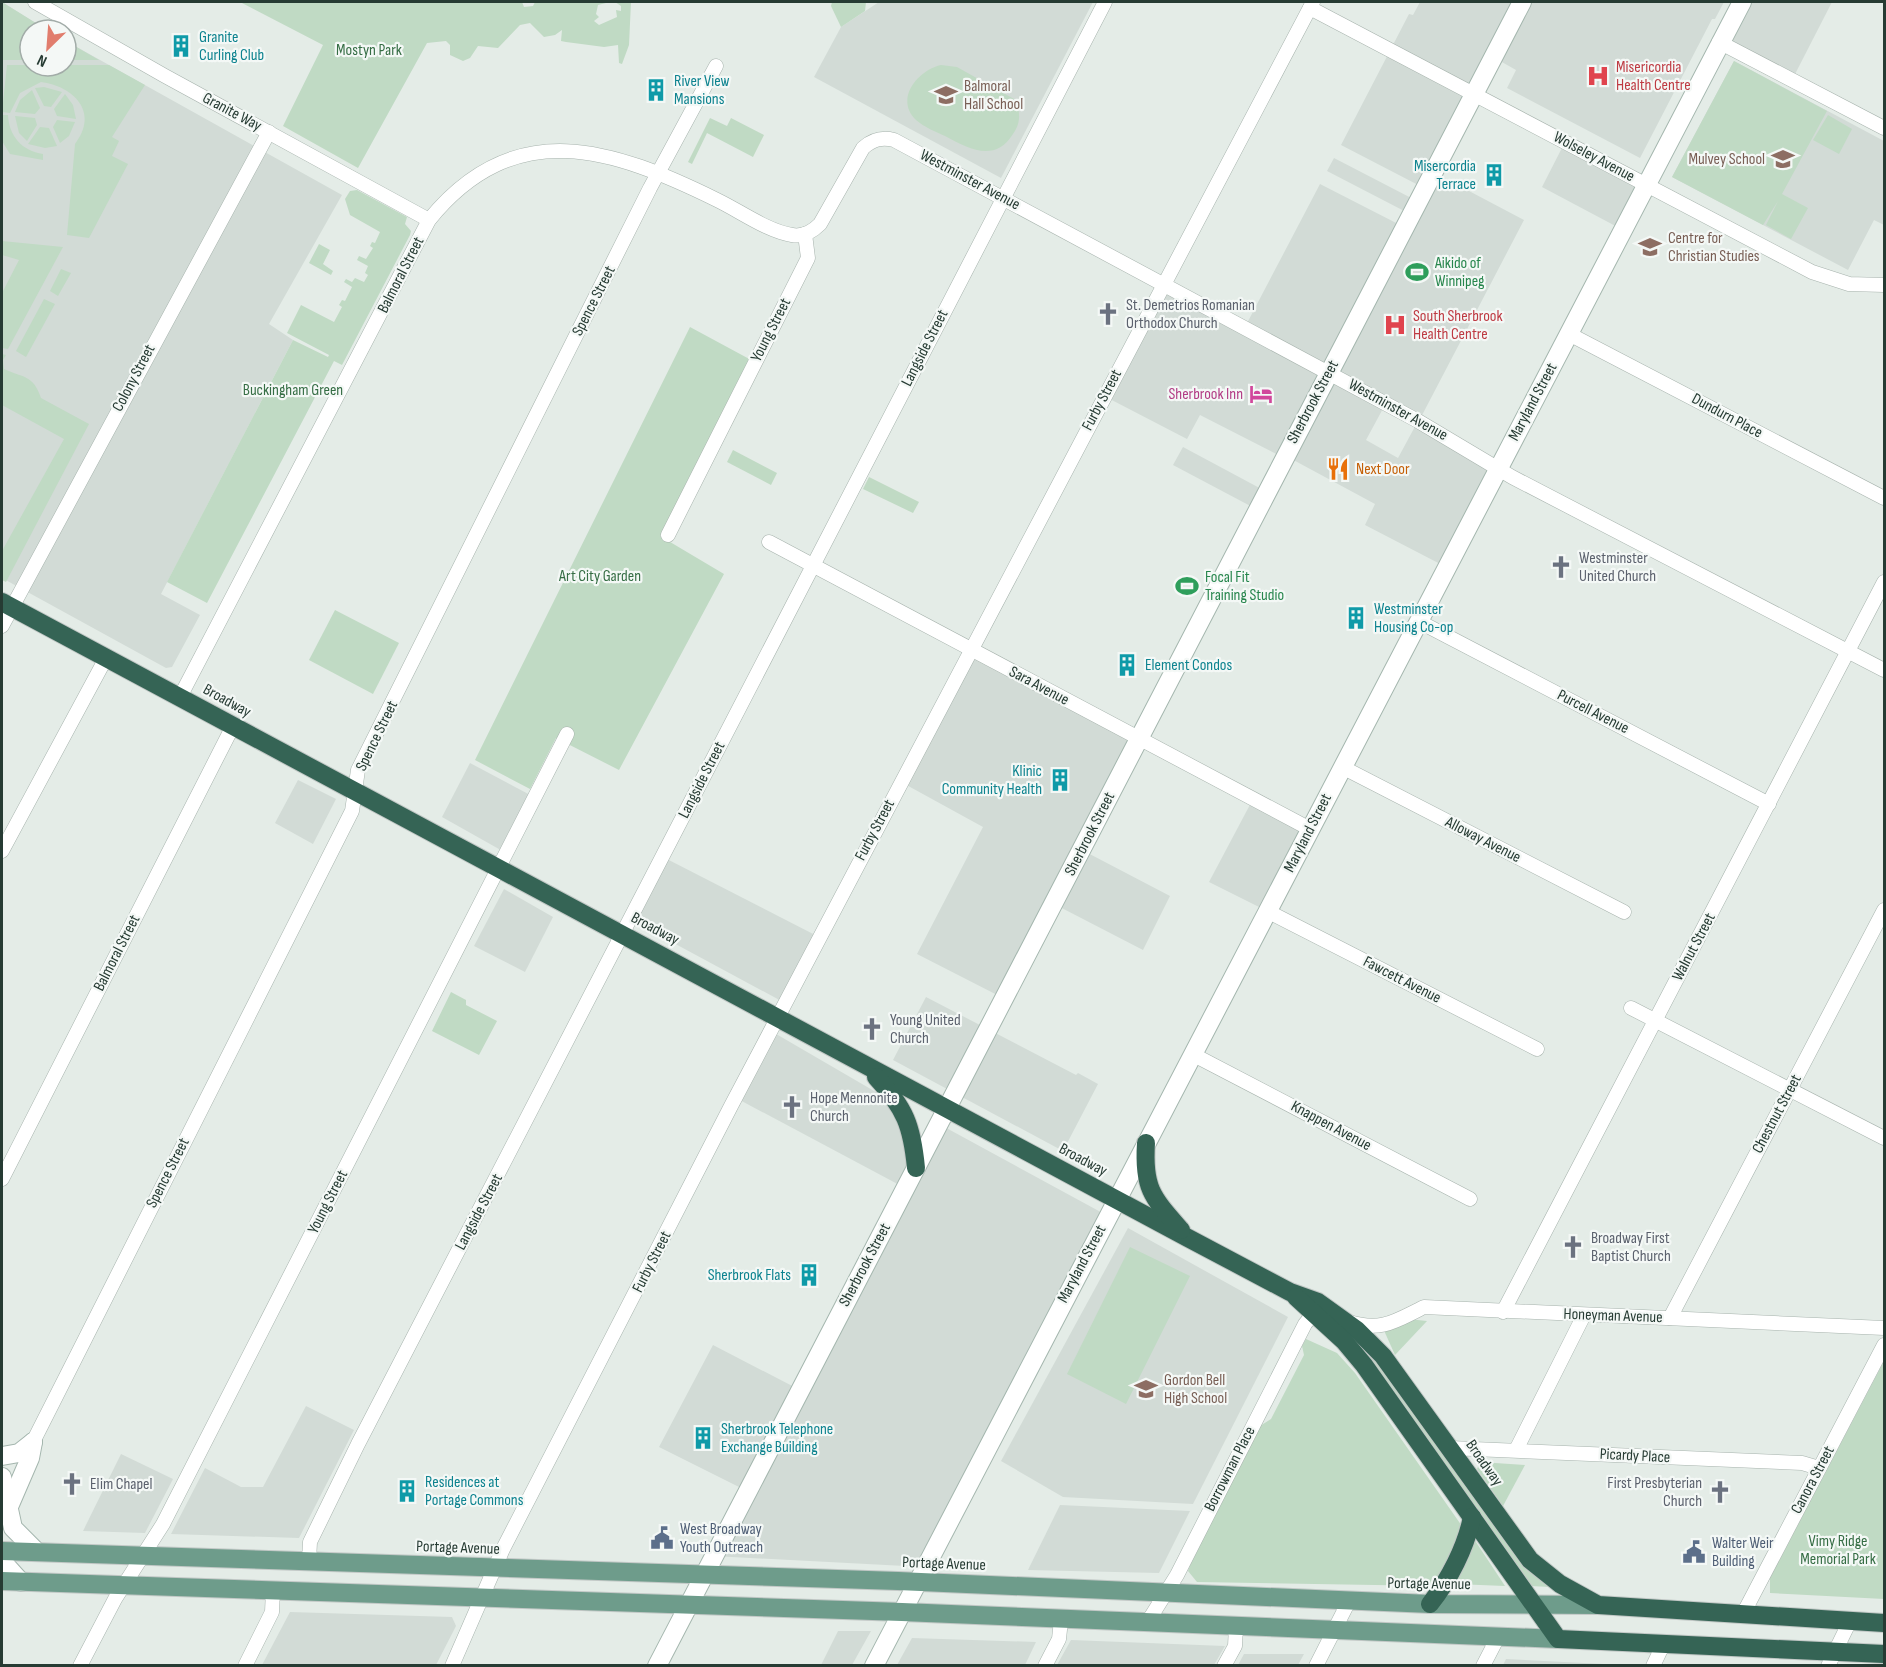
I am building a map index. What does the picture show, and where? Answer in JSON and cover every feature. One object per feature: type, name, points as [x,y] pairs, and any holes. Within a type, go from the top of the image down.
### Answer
[{"type":"highway","name":"Broadway","points":[[7,604],[947,1110],[1290,1292],[1318,1302],[1346,1321],[1383,1356],[1530,1560],[1560,1584],[1598,1605]]},
{"type":"highway","points":[[867,1066],[895,1096],[907,1117],[914,1140],[916,1168]]},
{"type":"highway","points":[[1146,1143],[1146,1181],[1159,1204],[1188,1238]]},
{"type":"highway","name":"Broadway","points":[[1290,1292],[1344,1341],[1364,1365],[1558,1639]]},
{"type":"highway","points":[[1430,1604],[1446,1579],[1469,1532],[1472,1517]]},
{"type":"highway","name":"Portage Avenue","points":[[1598,1605],[1742,1616],[1884,1623]]},
{"type":"highway","points":[[1558,1639],[1831,1659],[1884,1654]]},
{"type":"main road","name":"Sherbrook Street","points":[[657,1665],[1522,2]]},
{"type":"main road","name":"Maryland Street","points":[[874,1665],[1647,185],[1719,42],[1742,2]]},
{"type":"main road","points":[[2,1456],[20,1453],[33,1442]]},
{"type":"main road","points":[[8,1509],[30,1458],[33,1442]]},
{"type":"main road","points":[[2,1477],[13,1528],[36,1551]]},
{"type":"main road","name":"Portage Avenue","points":[[2,1551],[917,1582],[1430,1604],[1598,1605]]},
{"type":"main road","points":[[2,1561],[21,1582]]},
{"type":"main road","points":[[2,1581],[902,1612],[1558,1639]]},
{"type":"street","name":"Granite Way","points":[[35,2],[429,220]]},
{"type":"street","name":"Langside Street","points":[[309,1561],[310,1542],[358,1444],[624,935],[1104,2]]},
{"type":"street","name":"Wolseley Avenue","points":[[1312,4],[1473,94],[1821,276],[1849,284],[1884,285]]},
{"type":"street","name":"Furby Street","points":[[452,1665],[495,1569],[777,1018],[1312,4]]},
{"type":"street","points":[[1719,42],[1884,128]]},
{"type":"street","name":"Spence Street","points":[[33,1442],[352,811],[358,770],[658,174],[716,66]]},
{"type":"street","name":"Colony Street","points":[[2,626],[7,604],[269,132]]},
{"type":"street","name":"Westminster Avenue","points":[[805,234],[816,228],[824,219],[863,148],[879,138],[894,140],[1329,373],[1498,467],[1884,670]]},
{"type":"street","name":"Balmoral Street","points":[[180,697],[429,220],[448,199],[478,175],[496,164],[521,156],[558,151],[589,152],[623,160],[658,174],[786,234],[805,234]]},
{"type":"street","name":"Young Street","points":[[668,535],[808,258],[805,234]]},
{"type":"street","name":"Dundurn Place","points":[[1569,334],[1884,498]]},
{"type":"street","name":"Sara Avenue","points":[[769,542],[1310,829]]},
{"type":"street","name":"Walnut Street","points":[[1503,1312],[1884,582]]},
{"type":"street","name":"Purcell Avenue","points":[[1418,621],[1769,804]]},
{"type":"street","points":[[2,851],[106,658]]},
{"type":"street","name":"Balmoral Street","points":[[2,1179],[233,726]]},
{"type":"street","name":"Young Street","points":[[80,1665],[124,1585],[146,1555],[196,1462],[567,734]]},
{"type":"street","name":"Alloway Avenue","points":[[1342,767],[1624,912]]},
{"type":"street","name":"Chestnut Street","points":[[1670,1318],[1884,910]]},
{"type":"street","name":"Fawcett Avenue","points":[[1267,911],[1536,1049]]},
{"type":"street","points":[[1631,1008],[1884,1138]]},
{"type":"street","name":"Knappen Avenue","points":[[1192,1054],[1470,1199]]},
{"type":"street","name":"Honeyman Avenue","points":[[1346,1321],[1378,1327],[1424,1307],[1884,1328]]},
{"type":"street","name":"Borrowman Place","points":[[1147,1623],[1166,1593],[1305,1324],[1313,1314]]},
{"type":"street","points":[[1516,1450],[1584,1315]]},
{"type":"street","name":"Canora Street","points":[[1742,1616],[1884,1345]]},
{"type":"street","name":"Picardy Place","points":[[1450,1448],[1802,1463],[1819,1468]]},
{"type":"street","points":[[245,1665],[272,1612],[273,1590]]},
{"type":"street","points":[[1316,1665],[1349,1601]]},
{"type":"street","points":[[1045,1665],[1059,1639],[1060,1620]]},
{"type":"street","points":[[1831,1659],[1850,1621]]},
{"type":"street","points":[[1224,1665],[1234,1646],[1236,1627]]},
{"type":"street","points":[[1484,1665],[1498,1637]]},
{"type":"street","points":[[1653,1665],[1663,1645]]},
{"type":"shaded area","points":[[2,2],[28,18],[18,18],[18,78],[78,78],[78,48],[342,195],[269,324],[293,340],[161,594],[200,615],[172,667],[166,668],[2,578]]},
{"type":"shaded area","name":"Balmoral Hall School","points":[[879,2],[1093,2],[1001,178],[814,77],[841,27]]},
{"type":"shaded area","points":[[1420,2],[1724,2],[1715,19],[1712,19],[1640,158],[1507,88],[1516,70],[1493,57],[1433,172],[1524,220],[1419,421],[1498,467],[1446,567],[1365,525],[1375,504],[1286,456],[1284,458],[1200,415],[1187,439],[1104,396],[1163,284],[1245,327],[1320,184],[1404,227],[1410,214],[1327,171],[1334,158],[1417,201],[1424,188],[1341,145],[1409,14],[1413,15]],"holes":[[[1386,403],[1418,421],[1398,458],[1366,440]]]},
{"type":"shaded area","points":[[1742,2],[1832,2],[1792,80],[1719,42]]},
{"type":"shaded area","name":"Mulvey School","points":[[1734,61],[1884,141],[1884,225],[1874,220],[1848,270],[1672,177]]},
{"type":"shaded area","points":[[1565,142],[1647,185],[1623,230],[1542,187]]},
{"type":"shaded area","points":[[1183,447],[1267,492],[1258,510],[1173,465]]},
{"type":"shaded area","points":[[970,650],[1139,739],[1082,850],[1170,896],[1143,950],[1054,904],[1005,999],[917,954],[983,827],[901,782]]},
{"type":"shaded area","points":[[470,763],[534,797],[506,853],[442,817]]},
{"type":"shaded area","points":[[298,780],[336,799],[313,844],[275,823]]},
{"type":"shaded area","points":[[1253,799],[1310,829],[1267,911],[1209,882]]},
{"type":"shaded area","points":[[663,857],[819,937],[785,1003],[631,920]]},
{"type":"shaded area","points":[[504,889],[553,917],[525,972],[474,946]]},
{"type":"shaded area","points":[[926,997],[1076,1075],[1078,1073],[1098,1084],[1063,1151],[893,1060]]},
{"type":"shaded area","points":[[771,1031],[881,1095],[899,1121],[911,1177],[939,1124],[1108,1216],[924,1567],[713,1556],[747,1491],[659,1447],[713,1345],[800,1390],[905,1188],[736,1098]]},
{"type":"shaded area","name":"Gordon Bell High School","points":[[1128,1228],[1288,1317],[1193,1504],[1063,1497],[1001,1461]]},
{"type":"shaded area","points":[[306,1406],[354,1430],[299,1538],[171,1534],[205,1468],[241,1487],[263,1487]]},
{"type":"shaded area","points":[[121,1454],[173,1479],[145,1533],[83,1531]]},
{"type":"shaded area","points":[[1060,1505],[1190,1511],[1159,1573],[1028,1570]]},
{"type":"shaded area","points":[[290,1612],[452,1617],[456,1626],[436,1665],[262,1665]]},
{"type":"shaded area","points":[[838,1631],[871,1631],[852,1665],[821,1665]]},
{"type":"shaded area","points":[[912,1638],[1036,1642],[1025,1665],[897,1665]]},
{"type":"shaded area","points":[[1071,1640],[1225,1646],[1214,1665],[1057,1665]]},
{"type":"shaded area","points":[[1244,1654],[1304,1654],[1298,1665],[1238,1665]]},
{"type":"shaded area","points":[[1506,1659],[1624,1665],[1503,1665]]},
{"type":"green space","points":[[2,2],[28,18],[18,18],[18,60],[2,60]]},
{"type":"green space","name":"Mostyn Park","points":[[240,2],[522,2],[524,7],[533,6],[535,2],[610,2],[598,5],[596,14],[599,17],[594,21],[599,25],[617,17],[616,10],[621,11],[621,6],[615,2],[631,2],[629,45],[622,64],[619,63],[618,45],[604,47],[561,41],[562,30],[555,35],[544,37],[530,23],[520,25],[498,48],[478,46],[470,58],[463,61],[450,55],[450,45],[446,41],[427,43],[358,168],[283,126],[323,45]]},
{"type":"green space","points":[[832,2],[866,2],[865,11],[841,27],[831,6]]},
{"type":"green space","points":[[78,48],[99,60],[78,60]]},
{"type":"green space","points":[[1734,61],[1827,111],[1782,194],[1808,208],[1791,239],[1766,225],[1778,201],[1763,225],[1672,177]]},
{"type":"green space","points":[[7,65],[18,65],[18,78],[78,78],[78,65],[109,65],[145,85],[112,137],[119,141],[112,156],[128,164],[89,238],[67,235],[75,144],[85,121],[84,111],[79,102],[63,89],[41,82],[20,93],[10,113],[2,112]]},
{"type":"green space","points":[[941,65],[957,67],[1014,99],[1019,112],[1019,121],[1016,130],[1006,143],[990,151],[972,149],[916,120],[907,103],[912,86],[924,73]]},
{"type":"green space","points":[[44,87],[62,92],[51,107],[44,106],[35,88]]},
{"type":"green space","points":[[32,90],[40,108],[35,114],[15,112],[20,100]]},
{"type":"green space","points":[[65,94],[73,105],[76,119],[57,116],[54,109]]},
{"type":"green space","points":[[2,115],[8,115],[11,130],[18,141],[29,150],[43,154],[43,160],[10,154],[2,141]]},
{"type":"green space","points":[[1828,115],[1852,129],[1839,154],[1813,140]]},
{"type":"green space","points":[[15,116],[35,118],[37,125],[27,141],[19,133]]},
{"type":"green space","points":[[710,118],[727,126],[731,118],[764,135],[753,157],[707,133],[692,164],[688,162]]},
{"type":"green space","points":[[57,120],[75,122],[69,136],[60,143],[53,127]]},
{"type":"green space","points":[[40,127],[49,128],[57,146],[45,148],[28,144]]},
{"type":"green space","name":"Buckingham Green","points":[[357,190],[407,217],[405,224],[411,231],[410,235],[342,365],[334,361],[207,603],[167,582],[293,340],[328,357],[329,355],[287,333],[301,305],[334,322],[342,307],[339,305],[342,300],[345,301],[352,287],[344,282],[346,279],[352,282],[355,278],[364,282],[368,275],[365,273],[368,266],[357,260],[359,256],[366,259],[373,248],[370,246],[372,242],[375,243],[380,232],[350,215],[345,199],[350,191]]},
{"type":"green space","points":[[2,241],[63,247],[8,349],[2,348],[2,293],[19,260],[2,255]]},
{"type":"green space","points":[[319,244],[330,250],[323,264],[333,271],[331,275],[309,263]]},
{"type":"green space","points":[[61,269],[71,273],[58,296],[50,291]]},
{"type":"green space","points":[[44,299],[55,304],[26,357],[16,351]]},
{"type":"green space","name":"Art City Garden","points":[[690,327],[753,361],[660,536],[724,574],[619,770],[556,738],[530,789],[475,760]]},
{"type":"green space","points":[[2,354],[6,355],[3,360],[4,369],[27,378],[35,385],[41,398],[89,424],[6,582],[2,580],[2,551],[64,439],[2,405]]},
{"type":"green space","points":[[733,450],[777,473],[771,485],[727,462]]},
{"type":"green space","points":[[869,477],[919,502],[913,513],[863,489]]},
{"type":"green space","points":[[335,610],[399,643],[373,694],[309,660]]},
{"type":"green space","points":[[451,992],[466,1000],[466,1005],[497,1021],[479,1055],[432,1031]]},
{"type":"green space","points":[[1130,1247],[1190,1276],[1126,1404],[1067,1374]]},
{"type":"green space","points":[[1408,1319],[1427,1321],[1395,1355],[1382,1326]]},
{"type":"green space","points":[[1355,1338],[1375,1358],[1550,1587],[1530,1586],[1352,1341]]},
{"type":"green space","points":[[1306,1339],[1337,1353],[1355,1373],[1464,1529],[1435,1586],[1197,1582],[1188,1571],[1215,1500],[1260,1426],[1271,1419],[1304,1355],[1302,1346]]},
{"type":"green space","name":"Vimy Ridge Memorial Park","points":[[1884,1361],[1884,1599],[1770,1593],[1770,1578]]},
{"type":"green space","points":[[1480,1462],[1525,1465],[1503,1506],[1477,1469]]},
{"type":"green space","points":[[1472,1536],[1505,1586],[1455,1584],[1456,1571]]},
{"type":"place","name":"Granite Curling Club","points":[[181,46]]},
{"type":"place","name":"Misericordia Health Centre","points":[[1598,76]]},
{"type":"place","name":"River View Mansions","points":[[656,90]]},
{"type":"place","name":"Balmoral Hall School","points":[[946,95]]},
{"type":"place","name":"Mulvey School","points":[[1783,159]]},
{"type":"place","name":"Misercordia Terrace","points":[[1494,175]]},
{"type":"place","name":"Centre for Christian Studies","points":[[1650,247]]},
{"type":"place","name":"Aikido of Winnipeg","points":[[1417,272]]},
{"type":"place","name":"St. Demetrios Romanian Orthodox Church","points":[[1108,314]]},
{"type":"place","name":"South Sherbrook Health Centre","points":[[1395,325]]},
{"type":"place","name":"Sherbrook Inn","points":[[1261,394]]},
{"type":"place","name":"Next Door","points":[[1338,469]]},
{"type":"place","name":"Westminster United Church","points":[[1561,567]]},
{"type":"place","name":"Focal Fit Training Studio","points":[[1187,586]]},
{"type":"place","name":"Westminster Housing Co-op","points":[[1356,618]]},
{"type":"place","name":"Element Condos","points":[[1127,665]]},
{"type":"place","name":"Klinic Community Health","points":[[1060,780]]},
{"type":"place","name":"Young United Church","points":[[872,1029]]},
{"type":"place","name":"Hope Mennonite Church","points":[[792,1107]]},
{"type":"place","name":"Broadway First Baptist Church","points":[[1573,1247]]},
{"type":"place","name":"Sherbrook Flats","points":[[809,1275]]},
{"type":"place","name":"Gordon Bell High School","points":[[1146,1389]]},
{"type":"place","name":"Sherbrook Telephone Exchange Building","points":[[703,1438]]},
{"type":"place","name":"Elim Chapel","points":[[72,1484]]},
{"type":"place","name":"Residences at Portage Commons","points":[[407,1491]]},
{"type":"place","name":"First Presbyterian Church","points":[[1720,1492]]},
{"type":"place","name":"West Broadway Youth Outreach","points":[[662,1538]]},
{"type":"place","name":"Walter Weir Building","points":[[1694,1552]]}]
